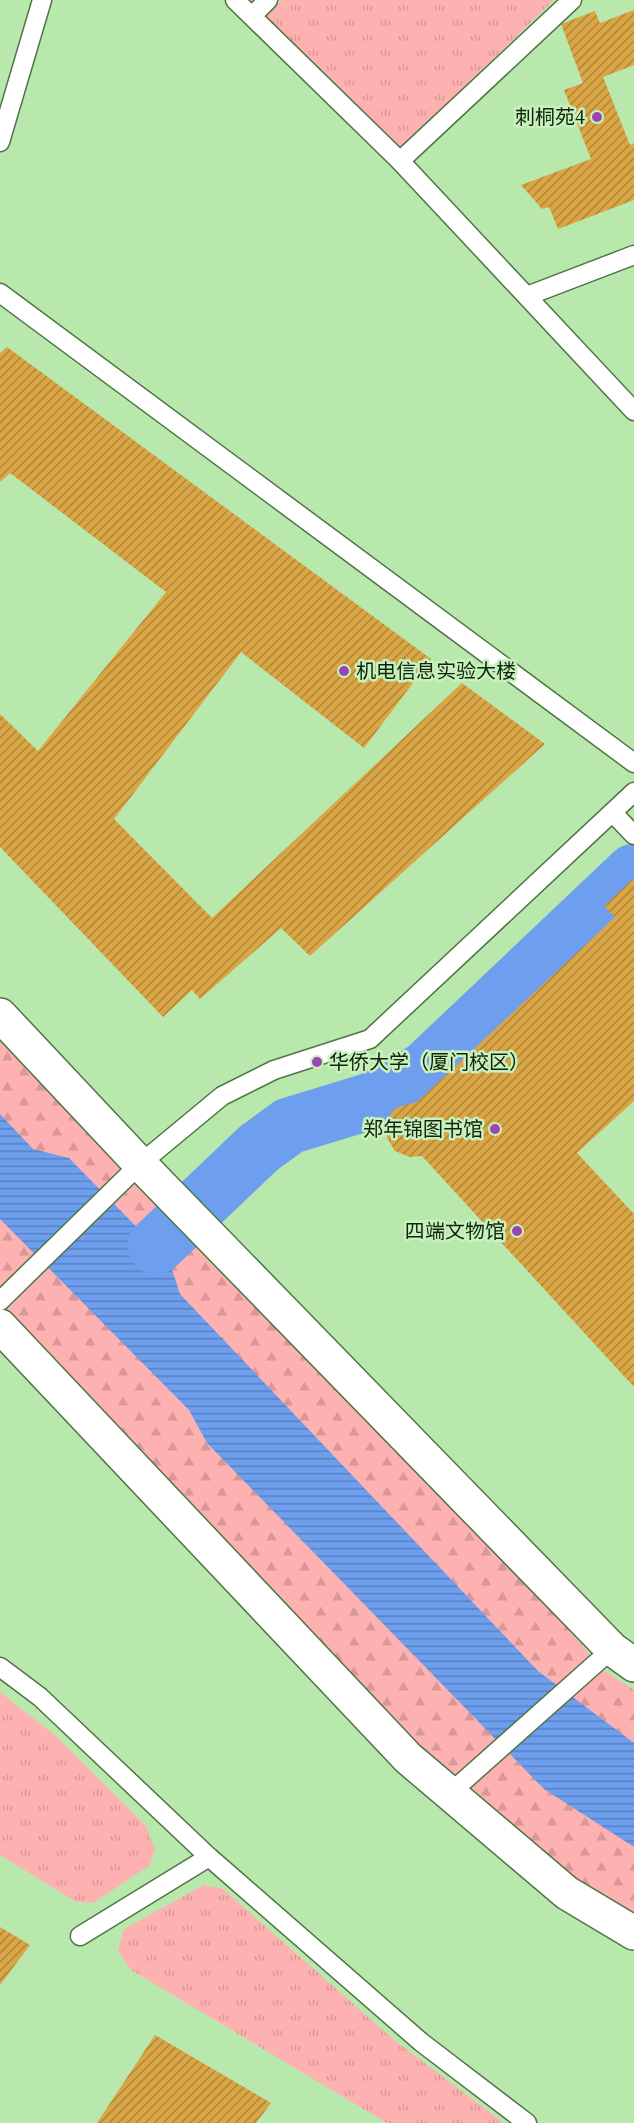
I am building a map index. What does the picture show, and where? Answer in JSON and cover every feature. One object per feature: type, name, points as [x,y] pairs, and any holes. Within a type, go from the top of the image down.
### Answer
[{"type":"street","points":[[0,1015],[140,1164],[623,1657]]},
{"type":"street","points":[[0,1326],[408,1758],[567,1893],[634,1933]]},
{"type":"lane","points":[[0,142],[42,0]]},
{"type":"lane","points":[[235,0],[400,161],[634,411]]},
{"type":"lane","points":[[252,16],[268,0]]},
{"type":"lane","points":[[400,161],[572,0]]},
{"type":"lane","points":[[527,296],[634,255]]},
{"type":"lane","points":[[0,293],[634,763]]},
{"type":"lane","points":[[0,1300],[140,1164],[222,1096],[274,1070],[370,1039],[634,792]]},
{"type":"lane","points":[[613,813],[634,835]]},
{"type":"lane","points":[[449,1794],[623,1657]]},
{"type":"lane","points":[[0,1667],[40,1697],[209,1857],[421,2042],[527,2123]]},
{"type":"lane","points":[[80,1936],[209,1857]]},
{"type":"shaded area","name":"华侨大学（厦门校区）","points":[[0,0],[634,0],[634,2123],[0,2123]]},
{"type":"green space","points":[[282,0],[554,0],[398,151],[266,16]]},
{"type":"green space","points":[[0,1030],[532,1589],[605,1671],[634,1690],[634,1919],[567,1878],[418,1746],[0,1315]]},
{"type":"green space","points":[[0,1692],[56,1736],[146,1826],[155,1849],[150,1865],[93,1903],[75,1901],[0,1855]]},
{"type":"green space","points":[[204,1885],[223,1889],[393,2039],[504,2123],[387,2123],[131,1970],[118,1951],[124,1929]]},
{"type":"water","points":[[0,1114],[33,1149],[69,1158],[169,1260],[180,1294],[538,1671],[634,1743],[634,1847],[544,1789],[207,1443],[189,1410],[0,1219]]},
{"type":"building","name":"刺桐苑4","points":[[634,10],[634,65],[603,77],[630,145],[634,143],[634,200],[558,229],[549,207],[542,209],[521,185],[591,159],[564,90],[583,83],[561,24],[595,11],[600,23]]},
{"type":"building","name":"机电信息实验大楼","points":[[7,347],[431,659],[364,748],[241,652],[114,819],[212,918],[462,683],[545,744],[310,956],[281,928],[200,999],[192,990],[163,1017],[0,847],[0,714],[38,751],[166,592],[10,473],[0,482],[0,353]]},
{"type":"building","name":"郑年锦图书馆","points":[[634,878],[634,1101],[577,1153],[634,1214],[634,1387],[422,1156],[410,1157],[395,1151],[387,1138],[387,1120],[395,1108],[417,1102],[615,917],[604,906]]},
{"type":"building","points":[[0,1927],[30,1945],[0,1985]]},
{"type":"building","points":[[155,2035],[271,2103],[256,2123],[97,2123]]},
{"type":"waterway","points":[[156,1246],[259,1148],[289,1126],[371,1101],[425,1070],[634,872]]},
{"type":"place","name":"刺桐苑4","points":[[597,117]]},
{"type":"place","name":"机电信息实验大楼","points":[[344,671]]},
{"type":"place","name":"华侨大学（厦门校区）","points":[[317,1062]]},
{"type":"place","name":"郑年锦图书馆","points":[[495,1129]]},
{"type":"place","name":"四端文物馆","points":[[517,1231]]}]
